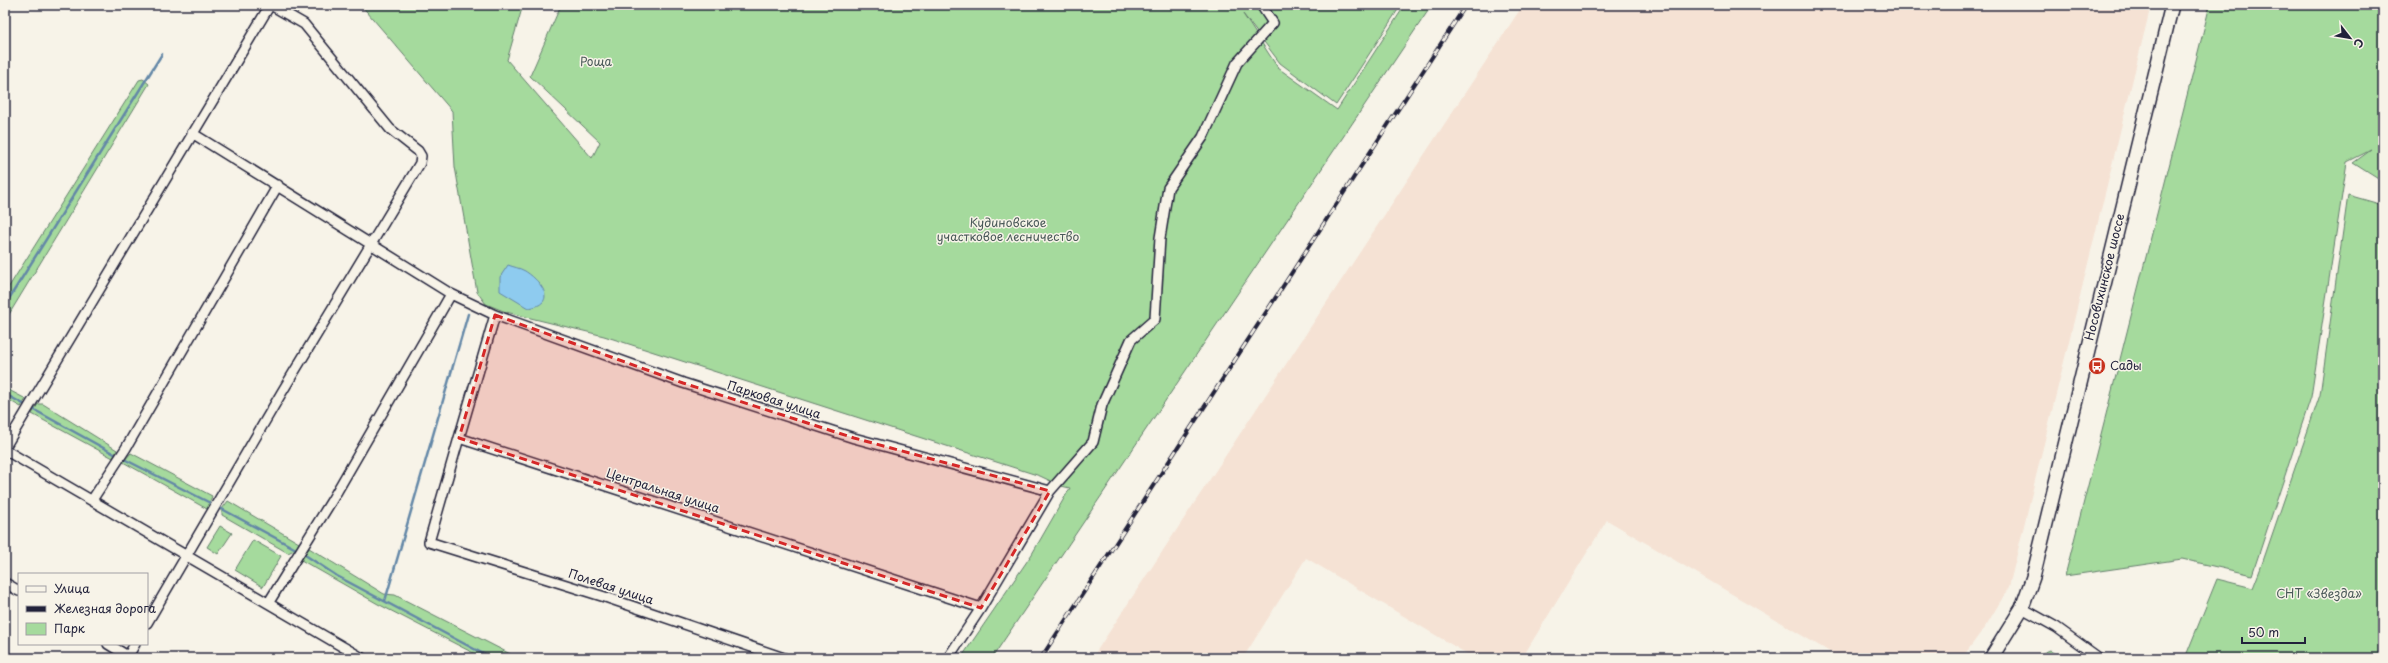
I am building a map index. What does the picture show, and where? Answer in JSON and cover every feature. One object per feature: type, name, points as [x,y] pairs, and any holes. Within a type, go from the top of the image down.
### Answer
[{"type":"main road","name":"Носовихинское шоссе","points":[[1991,658],[2022,608],[2040,550],[2077,392],[2172,5]]},
{"type":"street","points":[[5,447],[192,133],[271,5],[304,24],[390,129],[418,151],[421,156],[420,163],[148,621]]},
{"type":"street","points":[[948,658],[981,608],[1050,491],[1093,442],[1102,405],[1131,340],[1155,319],[1160,238],[1168,188],[1203,137],[1237,63],[1273,23],[1261,5]]},
{"type":"street","name":"Парковая улица","points":[[192,133],[372,243],[451,294],[495,315],[683,382],[854,438],[1050,491]]},
{"type":"street","points":[[92,500],[126,448],[278,185]]},
{"type":"street","points":[[269,602],[332,500],[451,294]]},
{"type":"street","points":[[459,438],[495,315]]},
{"type":"street","name":"Полевая улица","points":[[459,438],[429,542],[608,598],[784,658]]},
{"type":"street","name":"Центральная улица","points":[[459,438],[981,608]]},
{"type":"street","points":[[5,450],[186,556],[269,602],[362,658]]},
{"type":"street","points":[[5,583],[18,590]]},
{"type":"street","points":[[2022,608],[2056,627],[2099,658]]},
{"type":"street","points":[[110,645],[128,657],[134,645]]},
{"type":"highlighted area","points":[[495,315],[683,383],[854,438],[1050,491],[981,608],[459,438]]},
{"type":"shaded area","points":[[1523,5],[2151,5],[2009,587],[1987,624],[1962,658],[1840,658],[1607,520],[1522,658],[1474,658],[1306,558],[1243,658],[1092,658]]},
{"type":"green space","name":"Кудиновское участковое лесничество","points":[[361,5],[523,5],[507,60],[592,158],[600,142],[530,76],[561,5],[1401,5],[1336,105],[1280,63],[1243,14],[1278,68],[1337,110],[1405,5],[1432,5],[992,658],[961,658],[1032,554],[1070,488],[1061,486],[1040,476],[604,336],[506,312],[486,304],[477,292],[455,167],[452,111]]},
{"type":"green space","points":[[2210,5],[2383,5],[2383,182],[2353,163],[2371,150],[2347,162],[2311,397],[2252,575],[2182,559],[2065,576]]},
{"type":"green space","points":[[143,79],[149,84],[5,321],[5,293],[139,80]]},
{"type":"green space","name":"СНТ «Звезда»","points":[[2348,195],[2383,205],[2383,658],[2185,658],[2217,579],[2253,588],[2260,570],[2320,395]]},
{"type":"green space","points":[[5,388],[26,399],[21,407],[5,398]]},
{"type":"green space","points":[[38,404],[43,404],[117,450],[113,458],[32,414]]},
{"type":"green space","points":[[131,453],[212,496],[207,509],[123,462]]},
{"type":"green space","points":[[228,501],[299,543],[296,549],[288,553],[222,515],[222,509]]},
{"type":"green space","points":[[220,526],[232,533],[218,554],[207,547]]},
{"type":"green space","points":[[253,540],[281,556],[263,587],[235,570]]},
{"type":"green space","points":[[309,548],[384,594],[395,595],[518,658],[483,658],[378,604],[301,560]]},
{"type":"green space","points":[[2050,650],[2062,658],[2031,658]]},
{"type":"water","points":[[508,265],[525,271],[537,280],[544,292],[545,297],[543,302],[537,306],[528,308],[500,291],[500,277]]},
{"type":"waterway","points":[[5,305],[162,54]]},
{"type":"waterway","points":[[385,601],[468,314]]},
{"type":"waterway","points":[[5,394],[27,406]]},
{"type":"waterway","points":[[31,408],[118,456]]},
{"type":"waterway","points":[[122,458],[296,549],[337,576],[491,658]]},
{"type":"railway","points":[[1041,658],[1466,5]]},
{"type":"place","name":"Сады","points":[[2097,366]]},
{"type":"park label","name":"Роща","points":[[596,62]]}]
